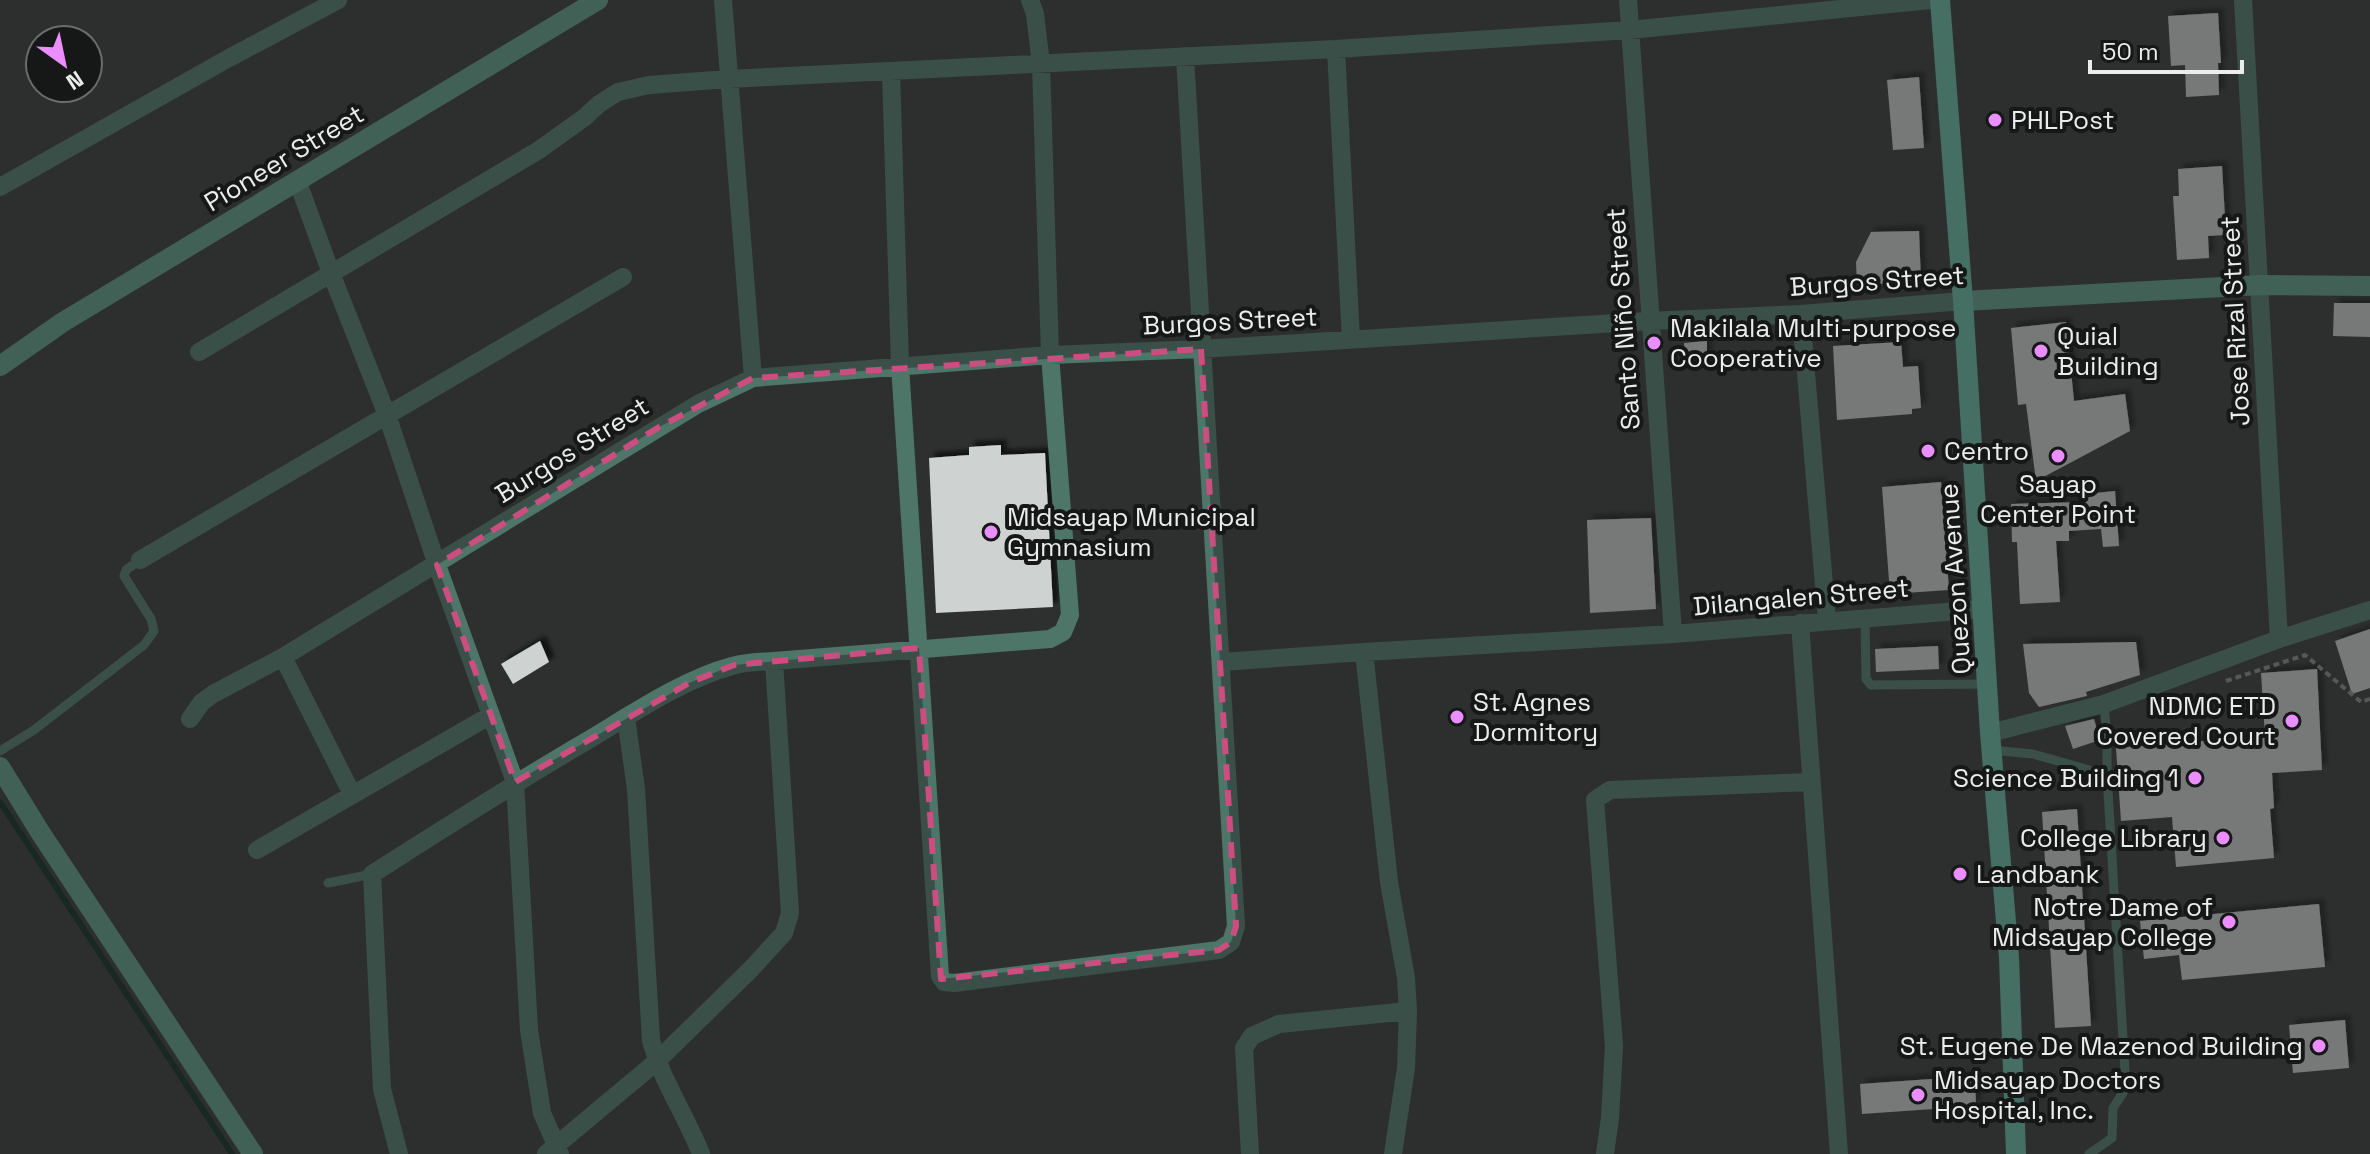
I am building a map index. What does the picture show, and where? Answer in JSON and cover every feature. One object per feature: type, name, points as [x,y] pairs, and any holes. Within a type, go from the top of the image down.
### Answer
[{"type":"main road","name":"Quezon Avenue","points":[[1940,0],[1991,741],[2009,957],[2016,1154]]},
{"type":"street","points":[[0,187],[338,0]]},
{"type":"street","name":"Pioneer Street","points":[[0,366],[63,322],[598,0]]},
{"type":"street","points":[[723,0],[753,378]]},
{"type":"street","points":[[399,1154],[382,1089],[372,874],[515,782],[691,682],[734,665],[1050,639],[1063,632],[1070,615],[1050,355],[1041,64],[1035,14],[1030,0]]},
{"type":"street","name":"Santo Niño Street","points":[[1628,0],[1673,634]]},
{"type":"street","points":[[199,352],[539,150],[618,92],[649,85],[1336,49],[1630,30],[1783,7],[1930,0]]},
{"type":"street","name":"Jose Rizal Street","points":[[2243,0],[2279,639]]},
{"type":"street","points":[[1336,49],[1351,340]]},
{"type":"street","points":[[891,72],[900,366],[940,976],[944,982],[954,983],[1219,950],[1231,942],[1236,926],[1185,56]]},
{"type":"street","points":[[297,180],[387,415],[515,782],[529,1030],[542,1113],[554,1151],[656,1062],[784,933],[790,913],[774,661]]},
{"type":"street","points":[[140,560],[623,277]]},
{"type":"street","name":"Burgos Street","points":[[190,719],[202,702],[213,694],[283,657],[437,565],[698,404],[753,378],[1050,355],[1801,314],[1963,301],[2260,285],[2370,286]]},
{"type":"street","points":[[1801,314],[1827,620]]},
{"type":"street","name":"Dilangalen Street","points":[[1221,662],[1673,634],[1983,609]]},
{"type":"street","points":[[1991,741],[2370,610]]},
{"type":"street","points":[[1800,623],[1839,1154]]},
{"type":"street","points":[[1364,652],[1389,882],[1406,978],[1408,1011],[1406,1068],[1393,1154]]},
{"type":"street","points":[[283,657],[352,794]]},
{"type":"street","points":[[257,850],[491,715]]},
{"type":"street","points":[[626,718],[636,789],[649,1027],[656,1062],[688,1121],[701,1154]]},
{"type":"street","points":[[0,767],[48,845],[253,1154]]},
{"type":"street","points":[[1605,1154],[1614,1046],[1595,800],[1610,790],[1812,782]]},
{"type":"street","points":[[1250,1154],[1244,1048],[1252,1036],[1279,1024],[1408,1011]]},
{"type":"lane","points":[[0,751],[34,730],[144,645],[154,631],[151,619],[124,576],[126,570],[140,560]]},
{"type":"lane","points":[[1865,618],[1866,679],[1871,685],[1988,684]]},
{"type":"lane","points":[[2089,1154],[2112,1138],[2113,1108],[2126,1088],[2104,704]]},
{"type":"lane","points":[[1991,741],[2107,775]]},
{"type":"lane","points":[[328,883],[372,874]]},
{"type":"path","points":[[2217,684],[2305,655],[2361,702],[2370,699]]},
{"type":"highlighted area","points":[[1201,349],[1236,926],[1231,942],[1219,950],[941,979],[919,648],[734,665],[691,682],[515,782],[437,565],[659,427],[753,378]]},
{"type":"building","points":[[2218,13],[2219,95],[2186,97],[2185,65],[2171,66],[2168,16]]},
{"type":"building","points":[[1919,77],[1924,148],[1893,150],[1887,80]]},
{"type":"building","points":[[2222,166],[2226,235],[2208,236],[2209,258],[2177,260],[2173,196],[2179,196],[2178,169]]},
{"type":"building","points":[[1919,231],[1921,282],[1857,285],[1856,262],[1871,232]]},
{"type":"building","points":[[2334,303],[2370,303],[2370,337],[2333,336]]},
{"type":"building","points":[[2066,322],[2074,401],[2125,394],[2130,431],[2036,481],[2026,404],[2018,405],[2011,328]]},
{"type":"building","points":[[1707,341],[1707,357],[1685,359],[1684,343]]},
{"type":"building","points":[[1901,342],[1903,367],[1918,366],[1921,408],[1912,409],[1912,414],[1837,420],[1833,346]]},
{"type":"building","name":"Midsayap Municipal Gymnasium","points":[[1001,445],[1001,455],[1045,453],[1053,607],[936,613],[929,458],[969,455],[969,447]]},
{"type":"building","points":[[1941,482],[1949,590],[1890,594],[1882,487]]},
{"type":"building","points":[[2115,491],[2119,546],[2103,547],[2101,529],[2069,531],[2069,541],[2056,541],[2060,602],[2020,604],[2017,542],[2012,542],[2011,504],[2086,502],[2086,494]]},
{"type":"building","points":[[1651,518],[1656,609],[1590,613],[1587,520]]},
{"type":"building","points":[[2370,629],[2370,688],[2352,694],[2335,641]]},
{"type":"building","points":[[540,641],[549,662],[513,684],[501,664]]},
{"type":"building","points":[[2136,642],[2140,675],[2086,692],[2087,696],[2039,707],[2029,693],[2023,644]]},
{"type":"building","points":[[1938,646],[1939,669],[1876,672],[1875,649]]},
{"type":"building","points":[[2317,669],[2322,770],[2272,773],[2274,808],[2270,809],[2274,858],[2176,867],[2172,817],[2121,821],[2116,748],[2265,736],[2261,673]]},
{"type":"building","points":[[2094,719],[2100,740],[2073,749],[2065,726]]},
{"type":"building","points":[[2077,809],[2091,1026],[2055,1028],[2042,812]]},
{"type":"building","points":[[2319,904],[2325,967],[2182,980],[2179,955],[2144,959],[2140,921]]},
{"type":"building","name":"St. Eugene De Mazenod Building","points":[[2345,1020],[2349,1068],[2293,1073],[2289,1025]]},
{"type":"building","name":"Midsayap Doctors Hospital, Inc.","points":[[1975,1076],[1976,1106],[1862,1114],[1860,1084]]},
{"type":"waterway","points":[[0,802],[232,1154]]},
{"type":"place","name":"PHLPost","points":[[1995,120]]},
{"type":"place","name":"Makilala Multi-purpose Cooperative","points":[[1654,343]]},
{"type":"place","name":"Quial Building","points":[[2041,351]]},
{"type":"place","name":"Centro","points":[[1928,451]]},
{"type":"place","name":"Sayap Center Point","points":[[2058,456]]},
{"type":"place","name":"Midsayap Municipal Gymnasium","points":[[991,532]]},
{"type":"place","name":"St. Agnes Dormitory","points":[[1457,717]]},
{"type":"place","name":"NDMC ETD Covered Court","points":[[2292,721]]},
{"type":"place","name":"Science Building 1","points":[[2195,778]]},
{"type":"place","name":"College Library","points":[[2223,838]]},
{"type":"place","name":"Landbank","points":[[1960,874]]},
{"type":"place","name":"Notre Dame of Midsayap College","points":[[2229,922]]},
{"type":"place","name":"St. Eugene De Mazenod Building","points":[[2319,1046]]},
{"type":"place","name":"Midsayap Doctors Hospital, Inc.","points":[[1918,1095]]}]
